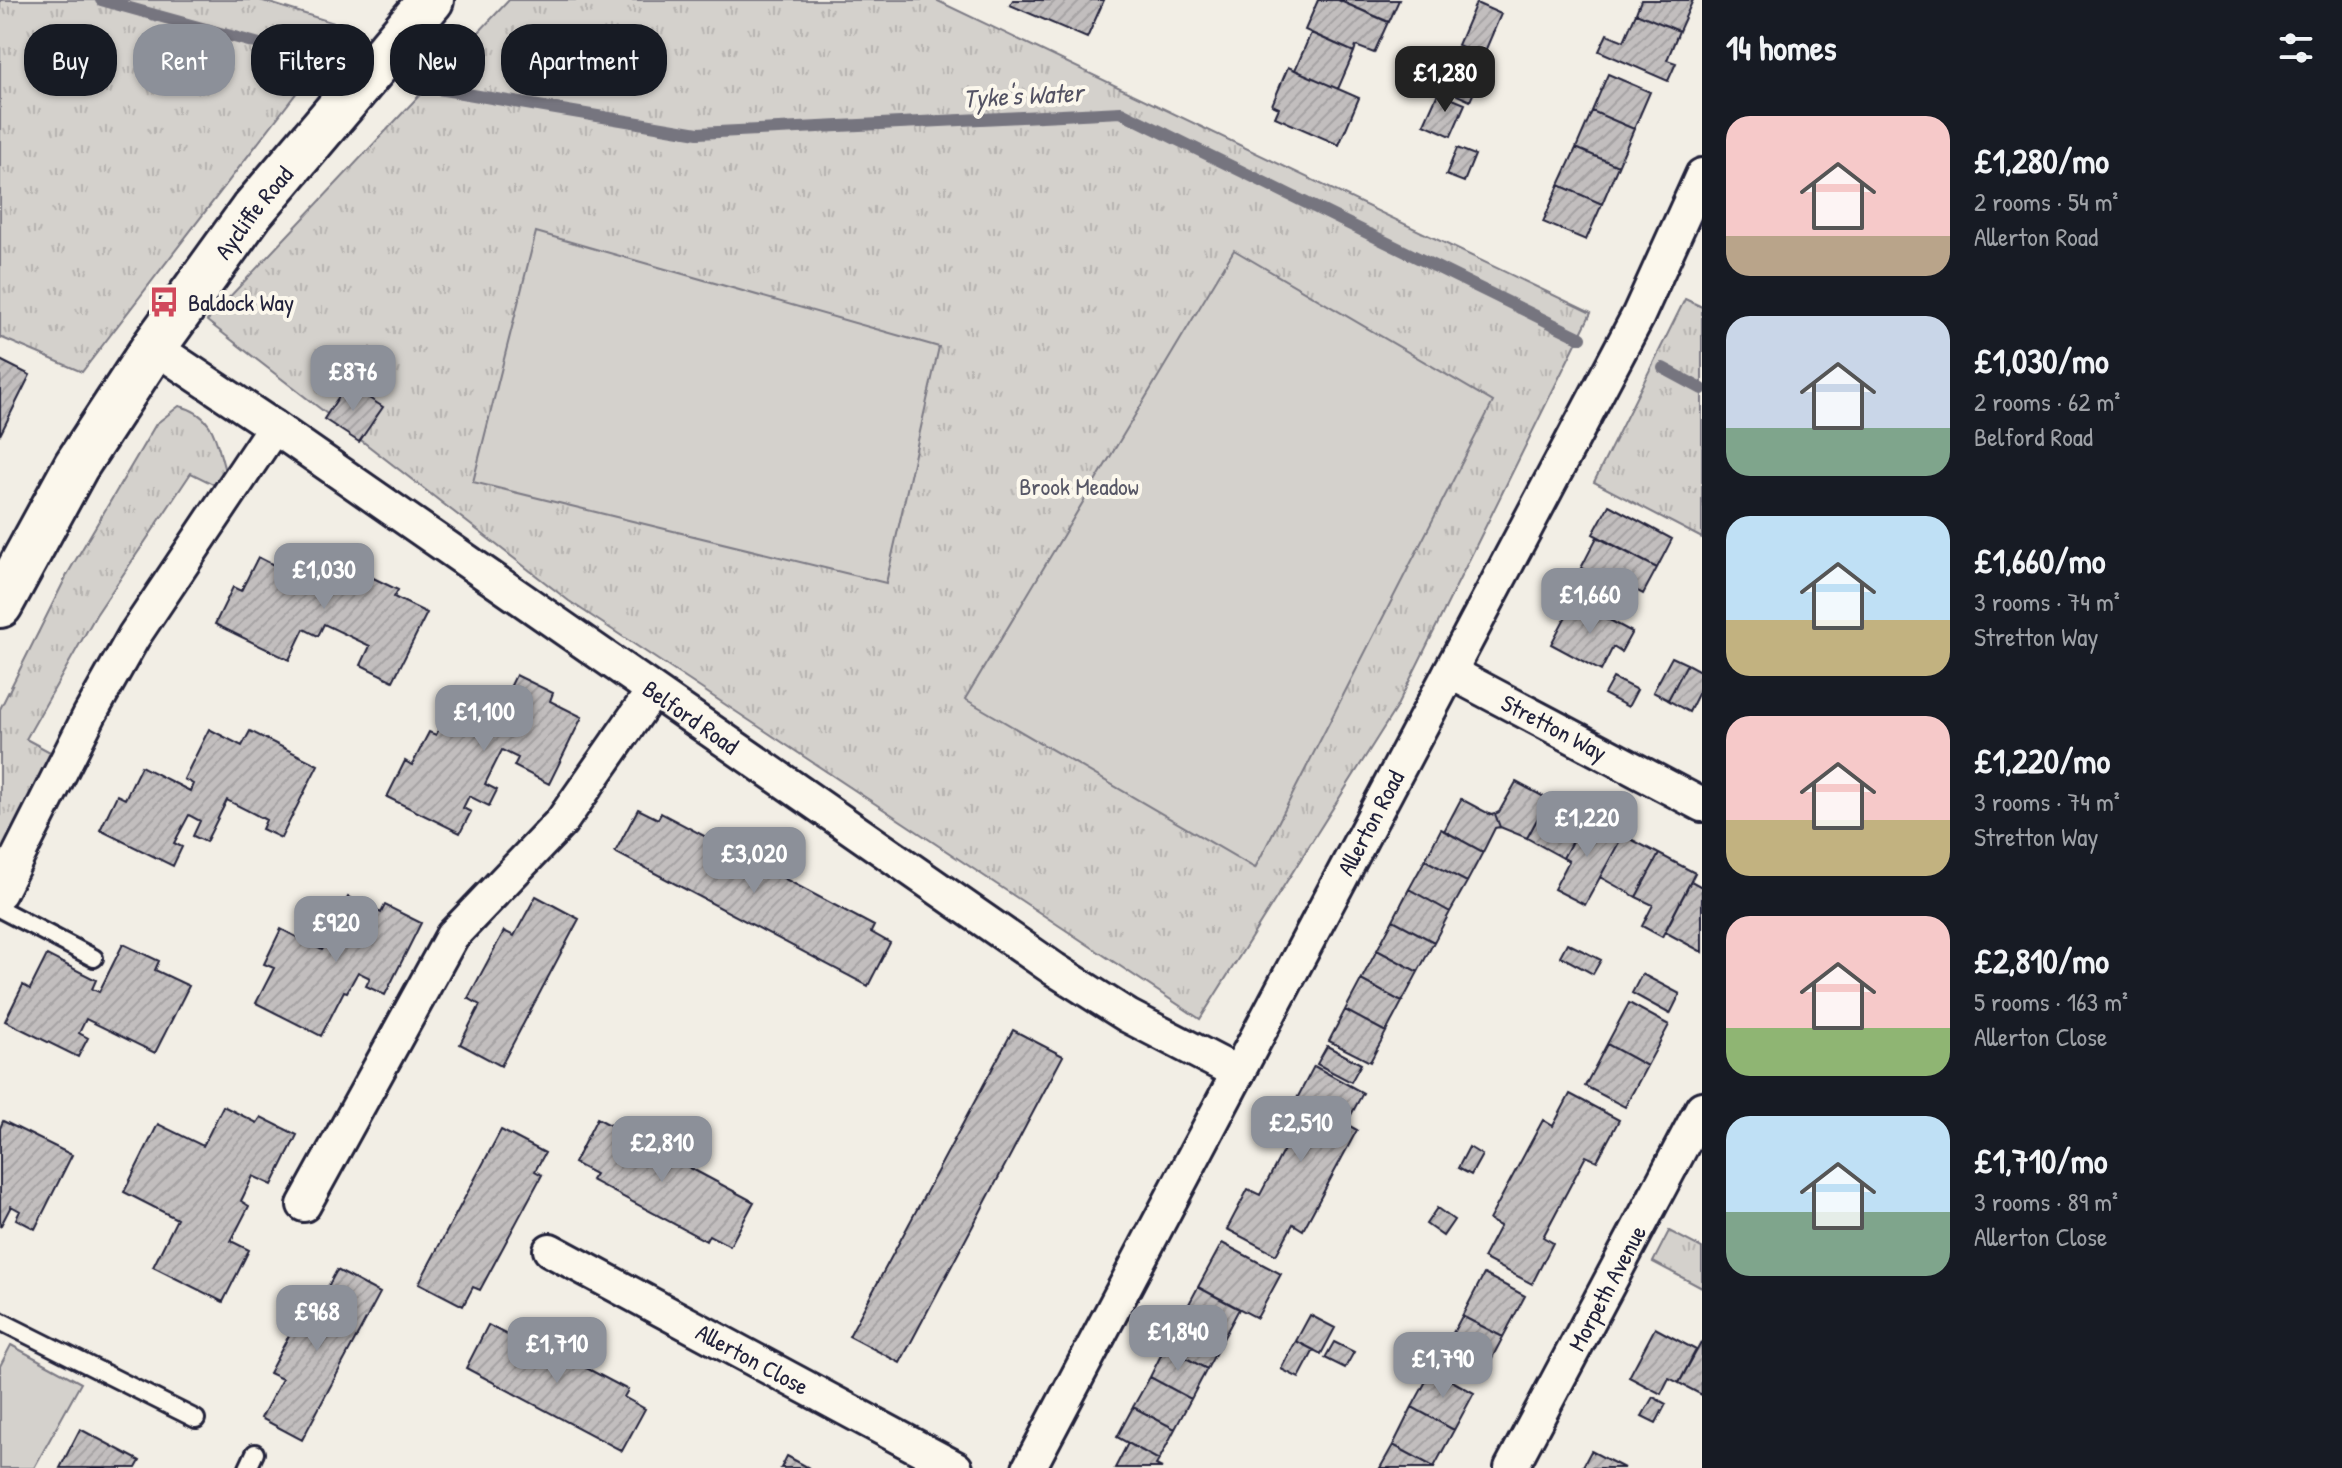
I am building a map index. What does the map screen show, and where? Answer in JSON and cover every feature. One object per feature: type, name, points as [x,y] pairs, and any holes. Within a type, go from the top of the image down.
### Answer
[{"type":"street","name":"Aycliffe Road","points":[[0,604],[76,466],[154,347],[252,211],[431,0]]},
{"type":"street","name":"Allerton Road","points":[[1029,1468],[1638,316],[1702,175]]},
{"type":"street","name":"Belford Road","points":[[154,347],[274,427],[1054,969],[1128,1016],[1238,1073]]},
{"type":"street","points":[[0,892],[90,714],[134,636],[274,427]]},
{"type":"street","name":"Stretton Way","points":[[1450,672],[1702,805]]},
{"type":"street","points":[[304,1205],[452,936],[562,821],[652,692]]},
{"type":"street","name":"Morpeth Avenue","points":[[1511,1468],[1702,1108]]},
{"type":"street","name":"Allerton Close","points":[[550,1250],[956,1468]]},
{"type":"lane","points":[[0,909],[94,958]]},
{"type":"lane","points":[[0,1321],[196,1419]]},
{"type":"green space","points":[[0,0],[260,0],[337,24],[251,24],[251,96],[294,96],[82,372],[0,337]]},
{"type":"green space","name":"Brook Meadow","points":[[509,0],[936,0],[1591,313],[1396,708],[1200,1019],[569,601],[207,321],[419,96],[485,96],[485,26]]},
{"type":"green space","points":[[536,232],[939,347],[886,583],[473,482]]},
{"type":"green space","points":[[1234,250],[1493,402],[1255,868],[965,699]]},
{"type":"green space","points":[[1685,299],[1702,307],[1702,538],[1594,482]]},
{"type":"green space","points":[[179,406],[200,415],[207,422],[216,439],[225,471],[217,486],[191,473],[96,615],[26,739],[52,753],[0,858],[0,709],[68,573],[156,424]]},
{"type":"green space","points":[[1669,1231],[1702,1248],[1702,1288],[1653,1262]]},
{"type":"green space","points":[[11,1345],[81,1383],[34,1468],[0,1468],[0,1366]]},
{"type":"building","points":[[1013,0],[1104,0],[1087,38],[1010,5]]},
{"type":"building","points":[[1318,0],[1338,0],[1388,22],[1374,53],[1356,46],[1354,52],[1305,30]]},
{"type":"building","points":[[1338,0],[1399,0],[1389,22]]},
{"type":"building","points":[[1641,0],[1693,0],[1679,31],[1636,13]]},
{"type":"building","points":[[1476,3],[1501,14],[1483,56],[1458,45]]},
{"type":"building","points":[[1636,13],[1679,31],[1667,60],[1676,63],[1668,81],[1599,51],[1607,34],[1624,41]]},
{"type":"building","points":[[1311,33],[1354,52],[1338,89],[1295,70]]},
{"type":"building","points":[[1473,57],[1487,63],[1470,101],[1457,95]]},
{"type":"building","points":[[1288,67],[1359,98],[1339,145],[1275,117],[1279,108],[1272,105]]},
{"type":"building","points":[[1608,74],[1650,92],[1634,129],[1592,111]]},
{"type":"building","points":[[1438,93],[1465,104],[1451,136],[1424,124]]},
{"type":"building","points":[[1592,111],[1634,129],[1618,166],[1576,148]]},
{"type":"building","points":[[1457,148],[1475,155],[1464,182],[1446,175]]},
{"type":"building","points":[[1576,148],[1618,166],[1602,204],[1559,185]]},
{"type":"building","points":[[1559,185],[1602,204],[1586,240],[1543,222]]},
{"type":"building","points":[[0,360],[30,375],[0,435]]},
{"type":"building","points":[[347,384],[383,407],[359,442],[324,419]]},
{"type":"building","points":[[1609,505],[1672,539],[1657,568],[1593,534]]},
{"type":"building","points":[[1597,537],[1657,568],[1643,594],[1626,585],[1623,591],[1581,568]]},
{"type":"building","points":[[333,547],[369,564],[365,574],[398,590],[394,597],[427,613],[393,681],[361,665],[370,646],[324,624],[318,636],[304,629],[289,660],[215,624],[233,587],[241,591],[258,557],[308,582],[304,592],[310,594]]},
{"type":"building","points":[[1581,568],[1623,591],[1607,620],[1565,597]]},
{"type":"building","points":[[1574,601],[1632,632],[1621,652],[1613,647],[1601,671],[1551,644]]},
{"type":"building","points":[[1672,657],[1687,664],[1668,700],[1653,692]]},
{"type":"building","points":[[1687,664],[1702,672],[1702,686],[1689,712],[1668,700]]},
{"type":"building","points":[[516,675],[553,693],[550,701],[582,717],[549,784],[514,766],[518,758],[502,750],[485,784],[497,790],[489,806],[469,796],[463,808],[471,812],[460,833],[387,797],[405,761],[412,765],[429,732],[436,735],[453,702],[493,722]]},
{"type":"building","points":[[1613,678],[1637,690],[1628,707],[1604,694]]},
{"type":"building","points":[[209,729],[242,746],[250,731],[318,765],[281,838],[262,829],[266,820],[227,800],[206,842],[193,836],[200,821],[189,815],[174,843],[182,847],[173,866],[100,830],[117,795],[125,799],[141,766],[190,791],[193,784],[184,779]]},
{"type":"building","points":[[1516,782],[1548,799],[1527,838],[1500,827],[1495,814]]},
{"type":"building","points":[[1550,796],[1586,815],[1563,858],[1527,838]]},
{"type":"building","points":[[1461,799],[1491,815],[1495,814],[1500,827],[1495,828],[1483,852],[1444,831]]},
{"type":"building","points":[[638,809],[658,819],[661,813],[874,926],[871,932],[890,943],[868,986],[615,852]]},
{"type":"building","points":[[1586,815],[1623,835],[1585,905],[1554,889],[1569,861],[1563,858]]},
{"type":"building","points":[[1441,829],[1483,852],[1467,882],[1425,860]]},
{"type":"building","points":[[1623,835],[1659,854],[1636,897],[1600,877]]},
{"type":"building","points":[[1659,854],[1695,873],[1662,937],[1642,926],[1653,905],[1636,897]]},
{"type":"building","points":[[1425,860],[1467,882],[1450,912],[1409,889]]},
{"type":"building","points":[[1691,881],[1702,887],[1702,952],[1665,932]]},
{"type":"building","points":[[1409,889],[1450,912],[1434,942],[1393,920]]},
{"type":"building","points":[[536,896],[579,919],[501,1066],[460,1044],[480,1005],[468,998],[504,931],[514,936]]},
{"type":"building","points":[[348,897],[381,913],[385,905],[421,923],[385,995],[366,986],[370,978],[358,972],[347,992],[344,991],[321,1036],[256,1003],[274,968],[264,964],[281,929],[322,950]]},
{"type":"building","points":[[1393,920],[1434,942],[1418,972],[1377,950]]},
{"type":"building","points":[[1567,943],[1601,960],[1593,974],[1560,956]]},
{"type":"building","points":[[123,944],[159,961],[155,970],[189,986],[155,1053],[86,1019],[79,1033],[88,1038],[78,1057],[5,1021],[23,985],[30,989],[47,955],[96,980],[92,989],[99,992]]},
{"type":"building","points":[[1377,950],[1418,972],[1402,1002],[1361,980]]},
{"type":"building","points":[[1642,974],[1680,994],[1670,1014],[1632,993]]},
{"type":"building","points":[[1361,980],[1402,1002],[1386,1032],[1345,1010]]},
{"type":"building","points":[[1629,1003],[1669,1025],[1647,1066],[1607,1044]]},
{"type":"building","points":[[1345,1010],[1386,1032],[1370,1062],[1329,1041]]},
{"type":"building","points":[[1013,1030],[1063,1056],[900,1363],[849,1336]]},
{"type":"building","points":[[1607,1044],[1647,1066],[1625,1107],[1585,1086]]},
{"type":"building","points":[[1327,1046],[1361,1064],[1351,1082],[1317,1064]]},
{"type":"building","points":[[1314,1066],[1363,1093],[1346,1124],[1357,1130],[1303,1230],[1293,1224],[1276,1255],[1227,1229],[1248,1189],[1260,1195],[1303,1113],[1292,1108]]},
{"type":"building","points":[[1570,1094],[1619,1120],[1597,1161],[1586,1156],[1543,1237],[1553,1243],[1532,1284],[1483,1258],[1500,1226],[1489,1220],[1543,1120],[1553,1126]]},
{"type":"building","points":[[223,1106],[257,1123],[261,1117],[297,1135],[272,1185],[253,1176],[241,1201],[249,1206],[231,1241],[249,1250],[223,1302],[153,1267],[177,1219],[124,1192],[158,1124],[203,1146]]},
{"type":"building","points":[[597,1118],[754,1202],[730,1246],[709,1235],[706,1241],[591,1180],[595,1174],[574,1163]]},
{"type":"building","points":[[3,1121],[72,1155],[35,1229],[16,1219],[20,1211],[11,1206],[0,1227],[0,1128]]},
{"type":"building","points":[[501,1130],[545,1153],[535,1171],[542,1175],[480,1290],[473,1287],[463,1306],[419,1283]]},
{"type":"building","points":[[1469,1147],[1482,1155],[1471,1175],[1458,1168]]},
{"type":"building","points":[[1437,1208],[1454,1220],[1443,1236],[1426,1224]]},
{"type":"building","points":[[1222,1243],[1281,1274],[1257,1318],[1198,1287]]},
{"type":"building","points":[[337,1270],[380,1293],[302,1440],[261,1418],[282,1379],[269,1373],[305,1305],[315,1310]]},
{"type":"building","points":[[1484,1274],[1525,1296],[1503,1337],[1462,1316]]},
{"type":"building","points":[[1198,1287],[1239,1309],[1223,1339],[1182,1317]]},
{"type":"building","points":[[1310,1315],[1335,1328],[1321,1354],[1296,1341]]},
{"type":"building","points":[[1462,1316],[1503,1337],[1481,1379],[1440,1357]]},
{"type":"building","points":[[1182,1317],[1223,1339],[1207,1369],[1165,1347]]},
{"type":"building","points":[[488,1325],[509,1336],[513,1329],[628,1390],[624,1397],[645,1409],[622,1451],[466,1368]]},
{"type":"building","points":[[1655,1328],[1696,1350],[1679,1383],[1669,1378],[1661,1394],[1629,1377]]},
{"type":"building","points":[[1296,1341],[1314,1350],[1299,1378],[1281,1369]]},
{"type":"building","points":[[1702,1341],[1702,1395],[1679,1383]]},
{"type":"building","points":[[1334,1342],[1354,1352],[1345,1368],[1325,1358]]},
{"type":"building","points":[[1165,1347],[1207,1369],[1191,1399],[1150,1377]]},
{"type":"building","points":[[1432,1370],[1474,1393],[1454,1430],[1412,1407]]},
{"type":"building","points":[[1150,1377],[1191,1399],[1175,1429],[1133,1407]]},
{"type":"building","points":[[1653,1397],[1666,1404],[1656,1423],[1642,1416]]},
{"type":"building","points":[[1133,1407],[1175,1429],[1159,1460],[1117,1437]]},
{"type":"building","points":[[1412,1407],[1454,1430],[1434,1467],[1393,1445]]},
{"type":"building","points":[[80,1429],[140,1461],[136,1468],[60,1468]]},
{"type":"building","points":[[1128,1443],[1159,1460],[1156,1465],[1162,1468],[1115,1468]]},
{"type":"building","points":[[1393,1445],[1434,1467],[1434,1468],[1380,1468]]},
{"type":"building","points":[[1591,1451],[1624,1468],[1582,1468]]},
{"type":"building","points":[[787,1456],[809,1468],[781,1468]]},
{"type":"waterway","name":"Tyke's Water","points":[[101,0],[251,42]]},
{"type":"waterway","name":"Tyke's Water","points":[[479,96],[698,133],[1121,112],[1581,338]]},
{"type":"waterway","name":"Tyke's Water","points":[[1663,368],[1702,389]]},
{"type":"place","name":"Baldock Way","points":[[164,302]]}]
